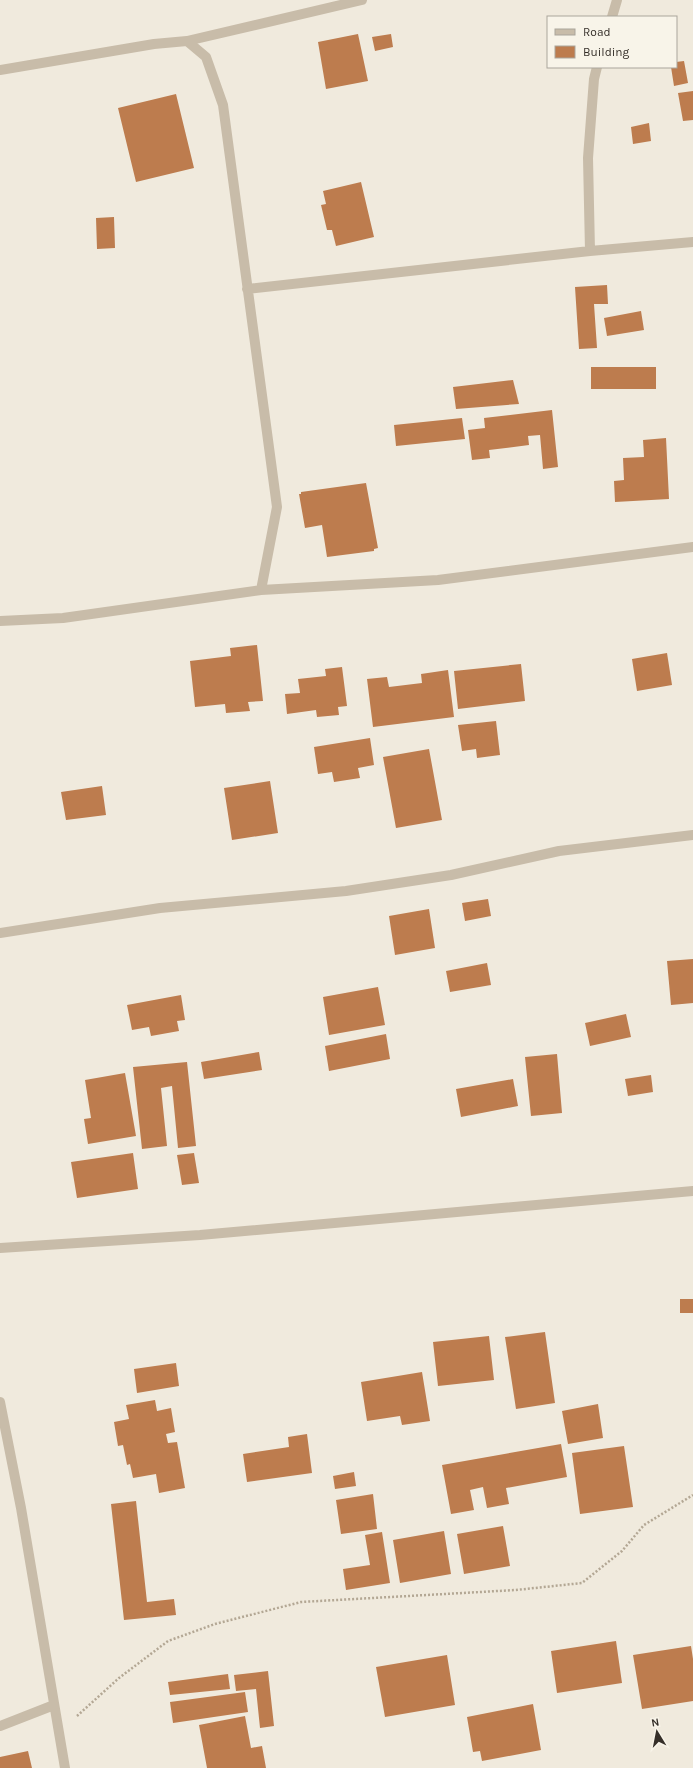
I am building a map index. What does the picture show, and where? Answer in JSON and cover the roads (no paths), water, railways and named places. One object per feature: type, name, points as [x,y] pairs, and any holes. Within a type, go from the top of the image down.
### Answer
[{"type":"street","points":[[0,70],[154,44],[187,41],[362,0]]},
{"type":"street","points":[[612,16],[617,0]]},
{"type":"street","points":[[187,41],[206,57],[223,105],[277,507],[261,590]]},
{"type":"street","points":[[590,251],[588,158],[594,79],[597,68]]},
{"type":"street","points":[[247,289],[590,251],[693,242]]},
{"type":"street","points":[[0,621],[63,618],[261,590],[438,580],[693,547]]},
{"type":"street","points":[[0,933],[160,908],[346,891],[451,876],[559,851],[693,835]]},
{"type":"street","points":[[0,1248],[200,1236],[693,1191]]},
{"type":"street","points":[[0,1402],[21,1508],[65,1768]]},
{"type":"street","points":[[0,1726],[54,1705]]}]
